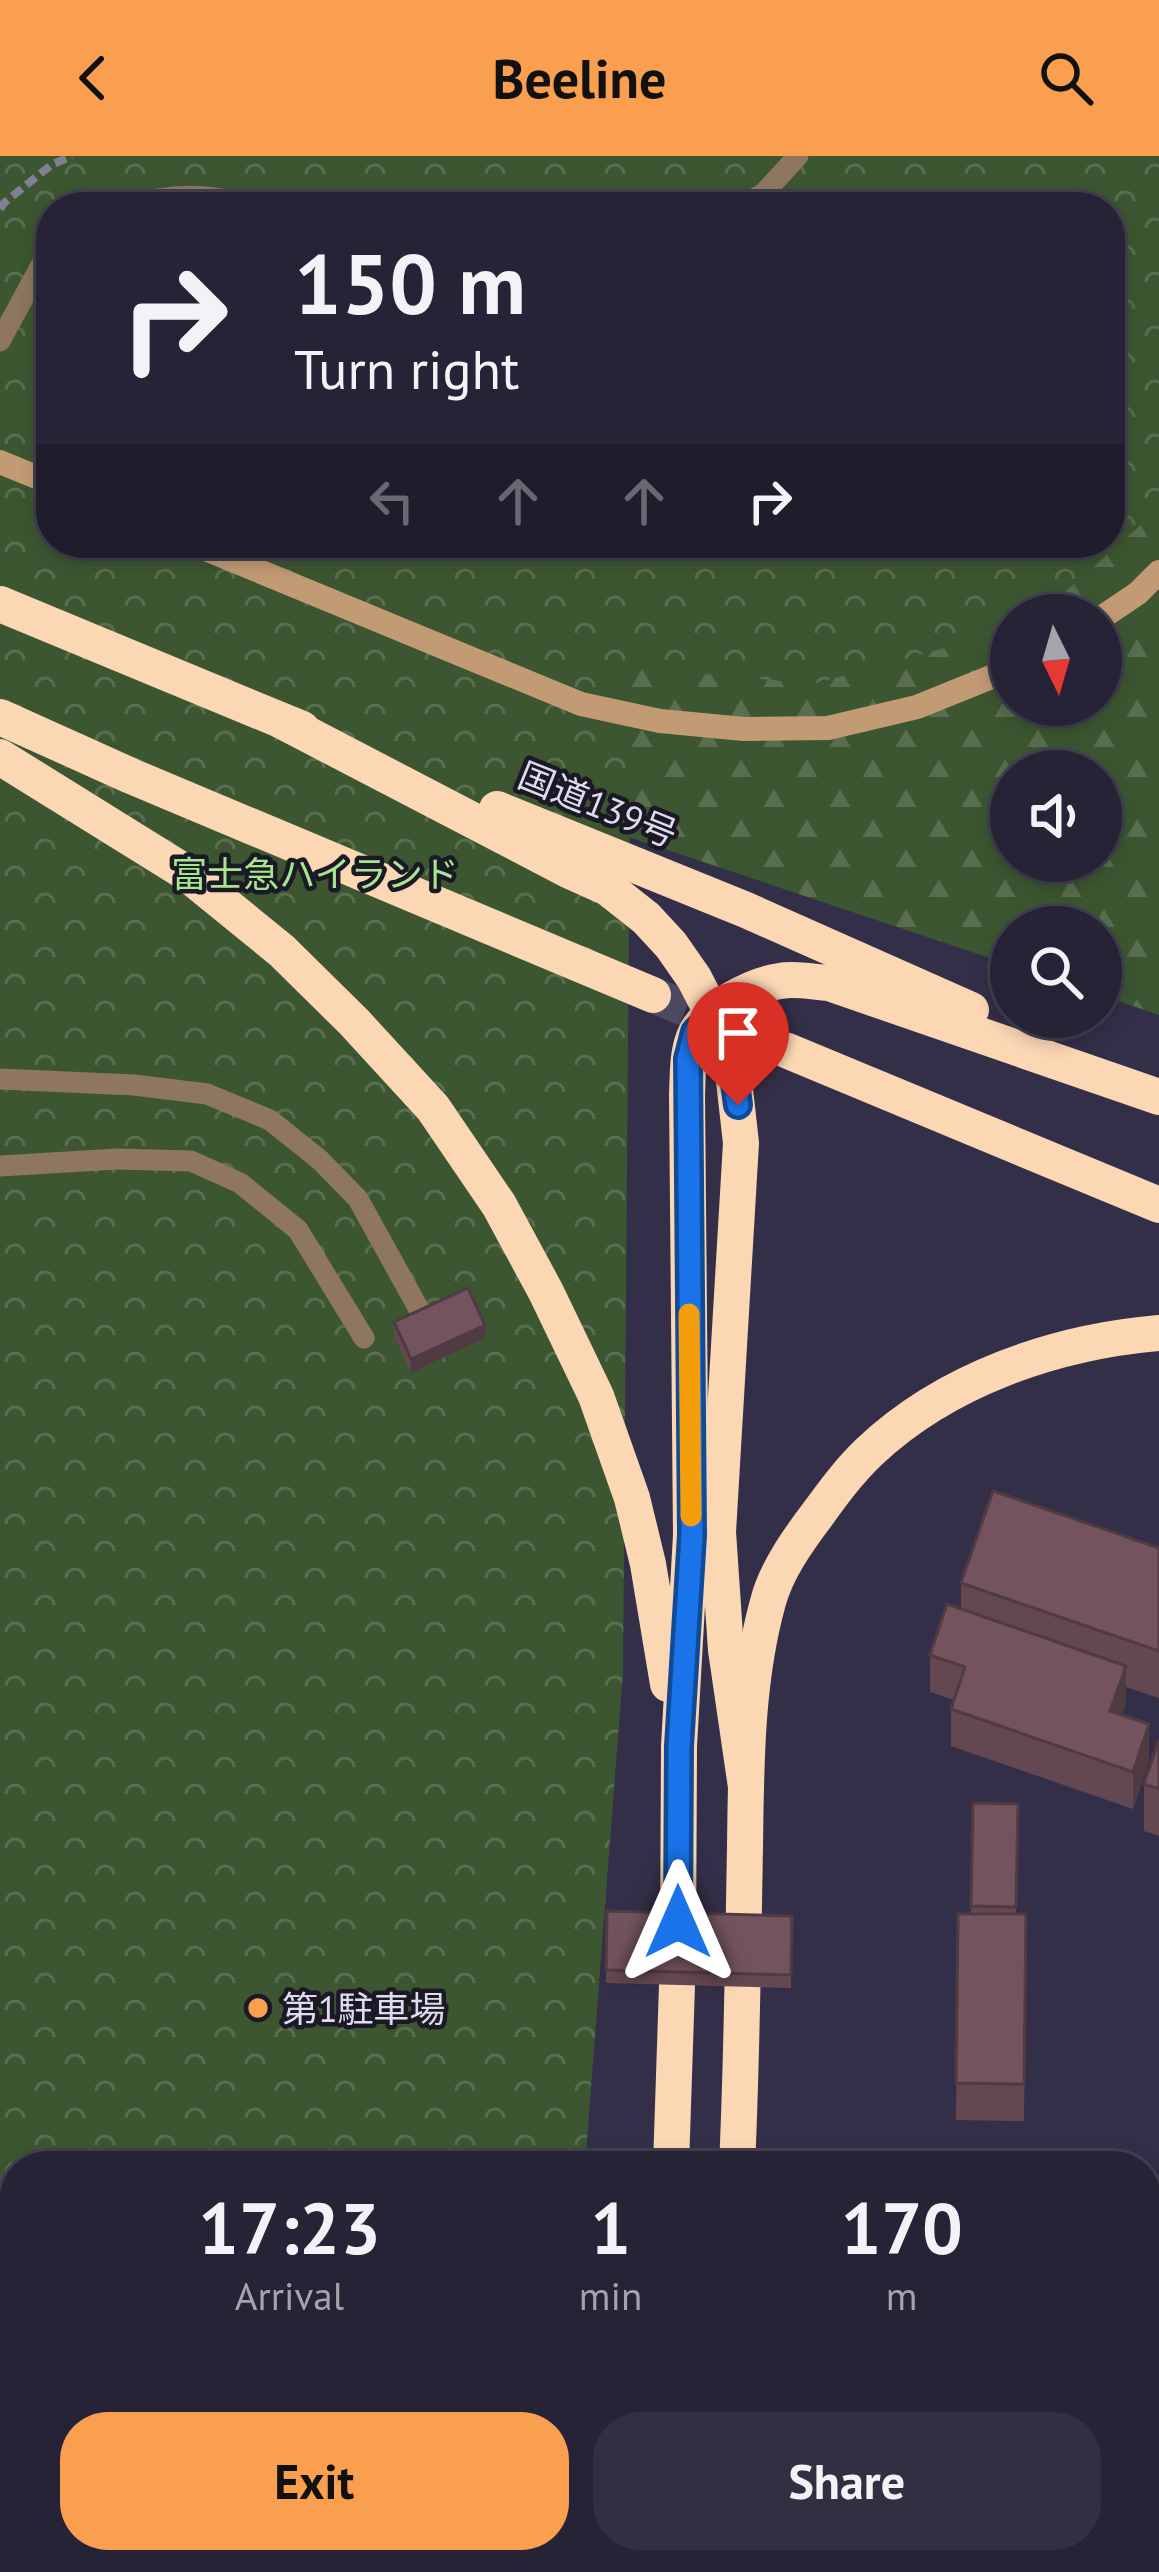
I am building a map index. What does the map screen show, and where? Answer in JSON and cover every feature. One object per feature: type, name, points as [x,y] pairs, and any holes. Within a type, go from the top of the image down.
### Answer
[{"type":"highway","name":"国道139号","points":[[0,604],[746,910],[1159,1095]]},
{"type":"highway","points":[[0,717],[653,994]]},
{"type":"highway","points":[[282,721],[608,888],[671,945],[720,1028],[732,1063],[741,1143],[718,1532],[726,1650],[746,1787]]},
{"type":"highway","points":[[0,757],[185,872],[282,952],[433,1108],[499,1205],[596,1396],[632,1498],[648,1564],[679,1746]]},
{"type":"highway","points":[[671,2151],[679,1746],[692,1535],[688,1059],[695,1032],[748,990],[784,980],[829,983],[1159,1095]]},
{"type":"highway","points":[[788,1051],[1159,1205]]},
{"type":"highway","points":[[737,2151],[753,1677],[769,1598],[799,1539],[868,1453],[914,1415],[971,1382],[1058,1350],[1159,1333]]},
{"type":"main road","points":[[0,462],[36,477]]},
{"type":"main road","points":[[226,558],[581,704],[660,722],[744,729],[829,728],[917,707],[990,677]]},
{"type":"main road","points":[[1122,604],[1159,572]]},
{"type":"lane","points":[[765,192],[798,156]]},
{"type":"lane","points":[[0,341],[36,275]]},
{"type":"lane","points":[[0,778],[58,792]]},
{"type":"lane","points":[[0,1079],[134,1085],[207,1094],[270,1120],[320,1160],[358,1199],[436,1339]]},
{"type":"lane","points":[[0,1166],[117,1159],[190,1161],[240,1183],[298,1230],[364,1338]]},
{"type":"path","points":[[0,209],[51,165],[72,156]]},
{"type":"green space","name":"富士急ハイランド","points":[[0,156],[1159,156],[1159,509],[1125,539],[1125,192],[36,192],[36,558],[1104,558],[1063,594],[990,594],[990,636],[813,684],[631,667],[623,1672],[586,2151],[0,2151]]},
{"type":"green space","points":[[1159,350],[1159,1015],[1122,1002],[1122,906],[990,906],[990,958],[548,810],[682,558],[1125,558],[1125,484]]},
{"type":"building","points":[[468,1288],[485,1325],[411,1359],[394,1322]]},
{"type":"building","points":[[993,1491],[1159,1548],[1159,1651],[961,1583]]},
{"type":"building","points":[[947,1604],[1126,1666],[1110,1711],[1149,1724],[1133,1772],[951,1709],[965,1667],[930,1655]]},
{"type":"building","points":[[1159,1740],[1159,1789],[1144,1784]]},
{"type":"building","points":[[973,1803],[1018,1804],[1016,1907],[971,1906]]},
{"type":"building","points":[[607,1911],[792,1916],[791,1975],[606,1970]]},
{"type":"building","points":[[958,1914],[1026,1914],[1024,2084],[956,2083]]},
{"type":"tunnel","points":[[653,995],[788,1051]]},
{"type":"slow traffic","points":[[689,1314],[691,1516]]},
{"type":"place","name":"第1駐車場","points":[[258,2008]]},
{"type":"route","points":[[678,1922],[679,1746],[692,1535],[688,1059],[695,1032],[712,1015],[732,1063],[738,1105]]}]
